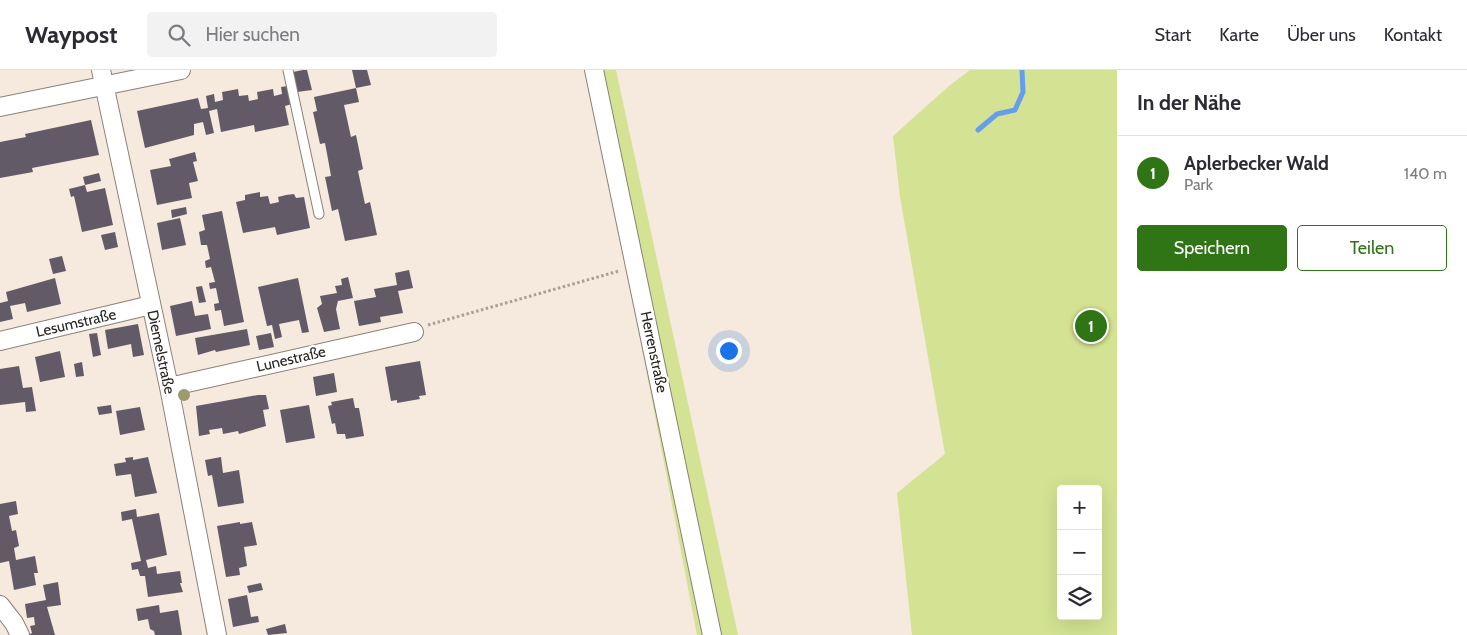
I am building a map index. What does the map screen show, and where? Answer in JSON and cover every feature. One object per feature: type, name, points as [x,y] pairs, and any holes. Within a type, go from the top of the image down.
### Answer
[{"type":"street","points":[[0,107],[102,77],[180,70]]},
{"type":"street","name":"Herrenstraße","points":[[594,70],[712,635]]},
{"type":"street","name":"Diemelstraße","points":[[102,77],[169,387],[217,635]]},
{"type":"street","name":"Lesumstraße","points":[[0,341],[151,305]]},
{"type":"street","name":"Lunestraße","points":[[169,387],[418,329]]},
{"type":"street","points":[[0,605],[14,622],[20,635]]},
{"type":"lane","points":[[288,70],[319,214]]},
{"type":"path","points":[[418,329],[636,266]]},
{"type":"green space","points":[[603,70],[616,70],[738,635],[697,635],[628,275],[644,262],[617,146]]},
{"type":"green space","points":[[970,70],[1117,70],[1117,635],[912,635],[897,493],[945,454],[900,197],[893,136],[949,86]]},
{"type":"building","points":[[307,70],[312,90],[297,92],[293,72]]},
{"type":"building","points":[[352,70],[367,70],[371,85],[356,88]]},
{"type":"building","points":[[288,86],[292,104],[285,106],[289,125],[255,132],[254,125],[221,132],[217,109],[209,111],[214,133],[206,135],[203,122],[194,124],[194,135],[145,148],[137,111],[198,98],[201,109],[208,108],[206,96],[214,94],[215,102],[223,100],[222,92],[238,89],[239,96],[248,95],[249,101],[258,99],[257,92],[273,89],[274,96],[282,94],[281,87]]},
{"type":"building","points":[[356,88],[359,102],[344,105],[351,137],[356,135],[363,169],[358,171],[365,204],[370,202],[377,235],[345,241],[338,209],[332,211],[325,177],[331,176],[325,143],[320,144],[313,112],[317,111],[314,97]]},
{"type":"building","points":[[91,120],[99,155],[32,168],[33,172],[0,178],[0,142],[26,137],[25,134]]},
{"type":"building","points":[[195,152],[197,161],[193,162],[198,181],[189,183],[192,198],[157,205],[150,170],[171,166],[169,159]]},
{"type":"building","points":[[99,173],[101,181],[85,185],[83,177]]},
{"type":"building","points":[[85,185],[87,192],[105,188],[113,225],[82,232],[74,196],[71,197],[69,189]]},
{"type":"building","points":[[260,192],[260,197],[268,196],[270,204],[279,202],[278,197],[286,195],[294,194],[296,198],[304,197],[310,228],[277,235],[275,227],[243,233],[236,202],[245,200],[245,195]]},
{"type":"building","points":[[186,207],[187,214],[172,218],[171,210]]},
{"type":"building","points":[[222,211],[244,322],[224,326],[221,310],[215,311],[214,304],[219,303],[216,288],[210,289],[209,283],[215,282],[211,267],[206,268],[205,261],[210,259],[207,245],[201,245],[199,232],[205,230],[202,215]]},
{"type":"building","points":[[180,218],[186,245],[162,250],[157,223]]},
{"type":"building","points":[[115,232],[118,247],[105,250],[101,235]]},
{"type":"building","points":[[62,256],[66,271],[53,274],[49,259]]},
{"type":"building","points":[[409,270],[413,288],[398,291],[403,313],[380,317],[381,322],[359,326],[354,301],[376,297],[374,289],[397,285],[395,273]]},
{"type":"building","points":[[348,277],[353,298],[338,301],[336,309],[340,329],[324,332],[317,308],[322,304],[320,296],[337,293],[335,286],[342,285],[341,279]]},
{"type":"building","points":[[55,278],[61,304],[27,312],[25,303],[10,306],[13,319],[0,322],[0,303],[8,301],[6,292]]},
{"type":"building","points":[[298,278],[309,332],[302,333],[299,320],[279,324],[282,337],[275,339],[272,325],[267,326],[258,287]]},
{"type":"building","points":[[202,286],[206,302],[199,303],[196,287]]},
{"type":"building","points":[[192,301],[195,316],[208,314],[211,329],[176,336],[170,306]]},
{"type":"building","points":[[138,324],[144,355],[133,357],[131,344],[108,349],[105,330]]},
{"type":"building","points":[[247,329],[250,345],[216,352],[215,350],[198,355],[195,338]]},
{"type":"building","points":[[97,333],[101,355],[93,357],[89,334]]},
{"type":"building","points":[[271,333],[274,347],[259,350],[256,336]]},
{"type":"building","points":[[60,351],[65,377],[40,382],[35,357]]},
{"type":"building","points":[[420,361],[426,395],[419,396],[420,399],[397,403],[397,400],[391,401],[385,367]]},
{"type":"building","points":[[82,362],[84,376],[76,377],[74,364]]},
{"type":"building","points":[[19,366],[23,388],[32,387],[36,411],[26,412],[25,402],[0,405],[0,369]]},
{"type":"building","points":[[334,373],[337,392],[316,396],[313,377]]},
{"type":"building","points":[[266,395],[269,409],[263,410],[266,426],[239,434],[238,431],[223,434],[222,428],[209,430],[210,434],[199,436],[196,406]]},
{"type":"building","points":[[353,398],[355,408],[359,408],[364,436],[346,439],[345,434],[337,434],[335,423],[332,424],[328,406],[332,405],[331,402]]},
{"type":"building","points":[[111,405],[112,413],[99,415],[97,407]]},
{"type":"building","points":[[309,405],[315,438],[286,443],[280,410]]},
{"type":"building","points":[[140,407],[145,430],[120,435],[116,411]]},
{"type":"building","points":[[133,457],[133,460],[148,457],[157,493],[135,497],[131,474],[116,476],[114,464],[126,462],[125,458]]},
{"type":"building","points":[[221,457],[223,473],[239,470],[244,503],[218,507],[212,475],[208,476],[205,460]]},
{"type":"building","points":[[16,501],[18,514],[9,516],[12,531],[16,530],[19,546],[14,548],[16,560],[35,556],[38,573],[34,573],[36,585],[14,590],[9,561],[0,563],[0,504]]},
{"type":"building","points":[[136,509],[137,517],[159,513],[167,555],[146,560],[148,568],[156,566],[157,574],[180,571],[182,583],[180,583],[183,592],[148,597],[145,576],[140,576],[138,569],[132,570],[131,563],[141,561],[132,519],[122,521],[121,512]]},
{"type":"building","points":[[240,522],[240,524],[252,522],[257,545],[244,547],[247,566],[239,568],[240,575],[226,577],[217,526]]},
{"type":"building","points":[[58,582],[61,605],[47,607],[55,635],[28,635],[32,633],[30,626],[35,625],[34,617],[27,618],[25,604],[46,600],[43,585]]},
{"type":"building","points":[[261,583],[263,590],[249,593],[247,586]]},
{"type":"building","points":[[247,595],[251,617],[258,616],[259,622],[233,627],[228,599]]},
{"type":"building","points":[[159,605],[160,613],[178,610],[182,635],[155,635],[154,631],[150,629],[148,619],[138,621],[136,609]]},
{"type":"building","points":[[285,624],[287,633],[268,635],[266,629]]},
{"type":"waterway","points":[[978,130],[997,114],[1015,110],[1023,92],[1022,70]]},
{"type":"place","name":"Aplerbecker Wald","points":[[1091,326]]}]
